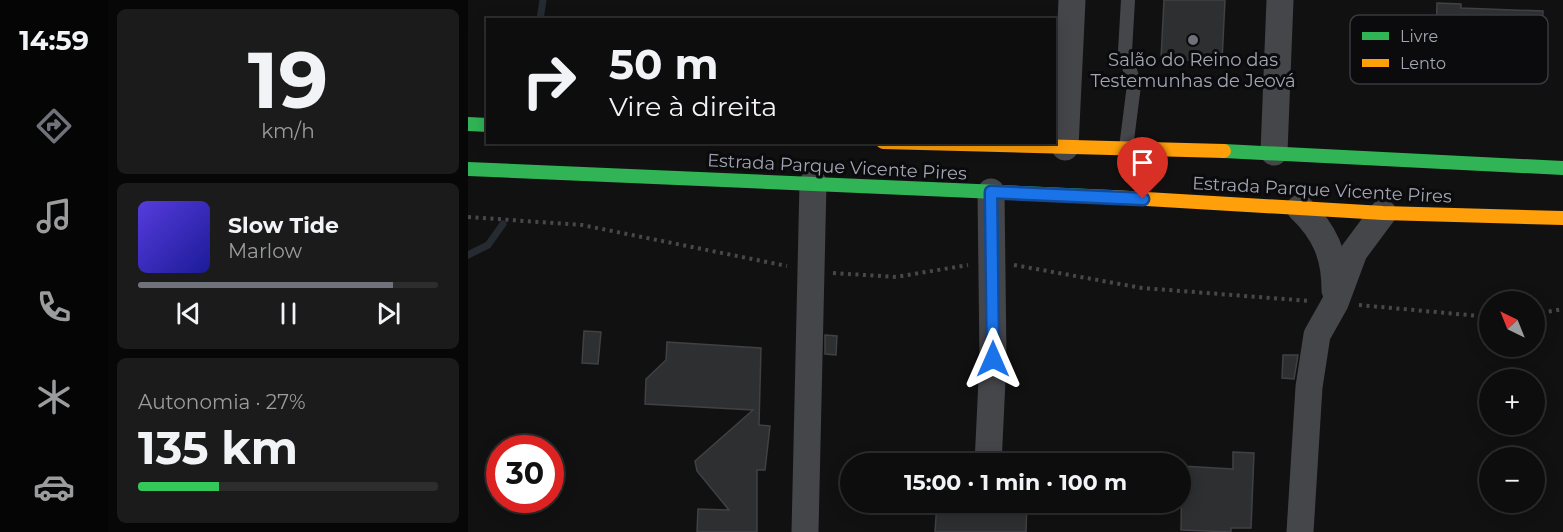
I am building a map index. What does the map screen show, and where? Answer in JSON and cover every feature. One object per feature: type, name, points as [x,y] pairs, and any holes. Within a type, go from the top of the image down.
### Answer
[{"type":"main road","points":[[468,124],[486,125]]},
{"type":"main road","name":"Estrada Parque Vicente Pires","points":[[910,144],[1070,155],[1126,155],[1130,150],[1274,152],[1563,168]]},
{"type":"main road","name":"Estrada Parque Vicente Pires","points":[[468,169],[928,188],[942,179],[972,179],[986,184],[1054,194],[1383,213],[1563,218]]},
{"type":"main road","points":[[1054,194],[1055,176]]},
{"type":"street","points":[[1070,155],[1072,0]]},
{"type":"street","points":[[1274,152],[1280,0]]},
{"type":"street","points":[[805,532],[813,183]]},
{"type":"street","points":[[986,184],[993,359],[989,453]]},
{"type":"street","points":[[1300,208],[1311,219],[1330,246],[1335,268],[1335,303]]},
{"type":"street","points":[[1300,532],[1309,387],[1317,335],[1335,303],[1354,252],[1383,213]]},
{"type":"lane","points":[[1128,0],[1125,51],[1134,85],[1130,150]]},
{"type":"path","points":[[1545,312],[1563,309]]},
{"type":"building","name":"Salão do Reino das Testemunhas de Jeová","points":[[1164,0],[1225,0],[1222,61],[1161,59]]},
{"type":"building","points":[[1437,3],[1461,4],[1461,8],[1543,11],[1543,15],[1437,15]]},
{"type":"building","points":[[584,331],[601,332],[598,364],[582,363]]},
{"type":"building","points":[[825,335],[837,336],[836,355],[825,354]]},
{"type":"building","points":[[667,342],[761,348],[759,425],[770,426],[765,470],[757,470],[757,532],[697,532],[698,509],[729,510],[697,471],[695,461],[753,410],[645,404],[646,379],[666,360]]},
{"type":"building","points":[[1283,355],[1298,355],[1294,379],[1282,378]]},
{"type":"building","points":[[1233,452],[1254,453],[1251,528],[1231,528],[1231,532],[1181,530],[1181,513],[1191,513],[1191,467],[1233,469]]},
{"type":"building","points":[[936,513],[1027,513],[1026,532],[935,532]]},
{"type":"waterway","points":[[540,18],[543,0]]},
{"type":"waterway","points":[[468,255],[488,245],[503,224]]},
{"type":"traffic: fast","points":[[468,124],[486,125]]},
{"type":"traffic: fast","points":[[1224,151],[1563,168]]},
{"type":"traffic: fast","points":[[468,169],[1113,197]]},
{"type":"traffic: slow","points":[[959,144],[1224,151]]},
{"type":"traffic: slow","points":[[1113,197],[1383,213],[1563,218]]},
{"type":"place","name":"Salão do Reino das Testemunhas de Jeová","points":[[1193,40]]},
{"type":"route","points":[[993,359],[991,192],[1143,199]]}]
